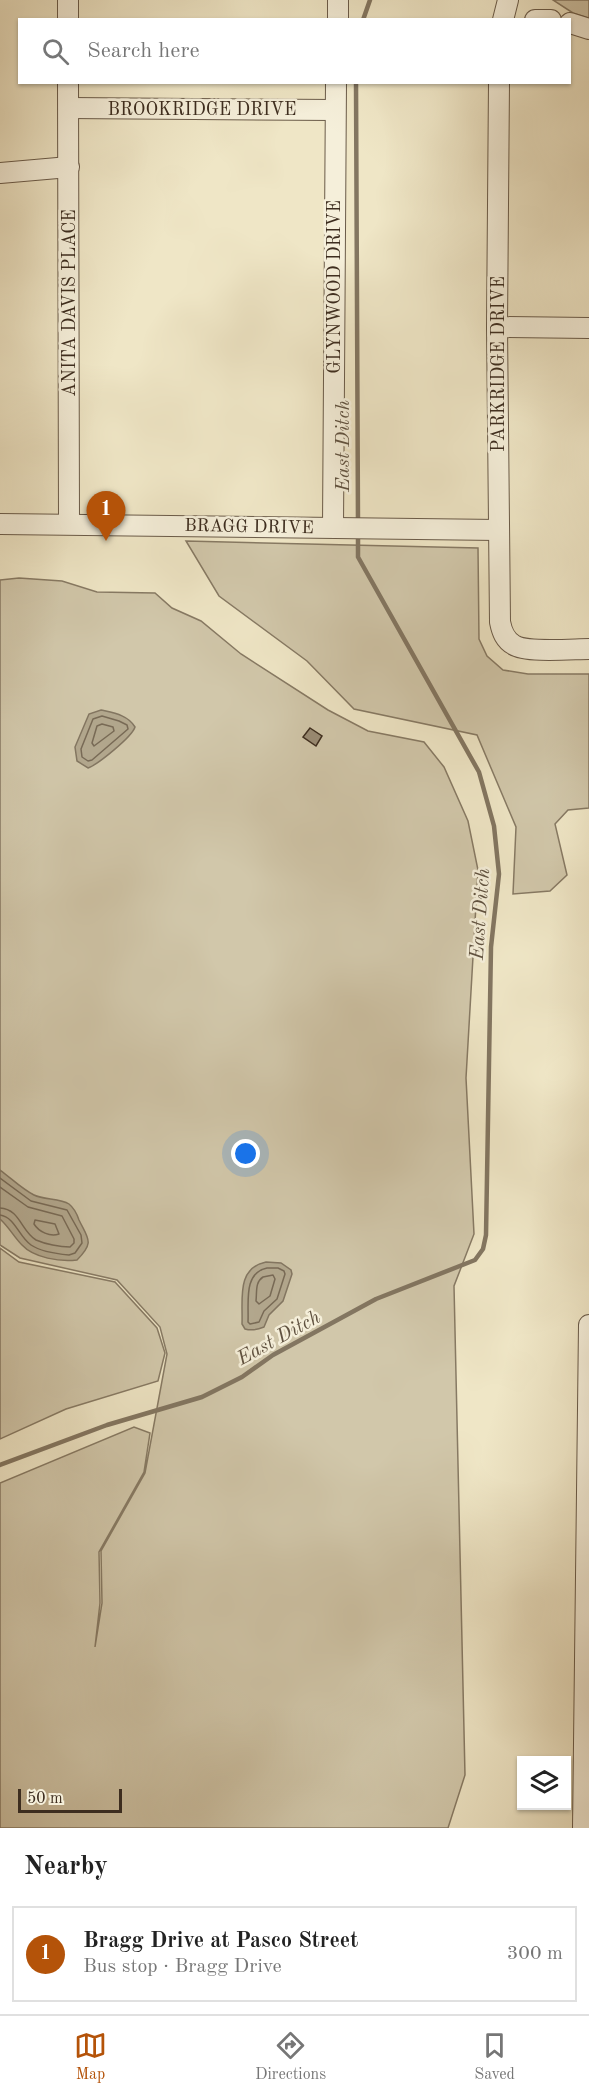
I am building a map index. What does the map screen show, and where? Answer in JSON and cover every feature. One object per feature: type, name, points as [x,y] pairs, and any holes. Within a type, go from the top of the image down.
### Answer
[{"type":"street","points":[[68,0],[68,18]]},
{"type":"street","points":[[338,0],[338,18]]},
{"type":"street","points":[[504,18],[508,0]]},
{"type":"street","points":[[571,24],[589,29]]},
{"type":"street","name":"ANITA DAVIS PLACE","points":[[69,84],[69,524]]},
{"type":"street","name":"GLYNWOOD DRIVE","points":[[336,84],[340,528]]},
{"type":"street","name":"PARKRIDGE DRIVE","points":[[499,84],[498,530],[502,632],[514,646],[525,649],[589,649]]},
{"type":"street","name":"BROOKRIDGE DRIVE","points":[[69,108],[335,110]]},
{"type":"street","points":[[0,173],[69,167]]},
{"type":"street","points":[[497,327],[589,328]]},
{"type":"street","name":"BRAGG DRIVE","points":[[0,524],[498,530]]},
{"type":"street","points":[[584,1828],[589,1325]]},
{"type":"shaded area","points":[[553,0],[589,0],[589,18],[573,13]]},
{"type":"shaded area","points":[[186,541],[478,548],[479,639],[487,656],[503,670],[528,674],[589,674],[589,808],[568,810],[555,824],[567,875],[550,891],[513,894],[516,827],[477,735],[354,709],[307,661],[219,596]]},
{"type":"shaded area","points":[[19,578],[62,581],[97,592],[155,593],[172,608],[201,621],[241,654],[328,710],[368,731],[424,742],[444,767],[468,821],[478,870],[466,1078],[474,1234],[454,1286],[465,1775],[448,1828],[0,1828],[0,1483],[134,1427],[150,1433],[144,1472],[99,1552],[100,1603],[95,1647],[102,1603],[101,1551],[145,1473],[167,1354],[160,1327],[117,1280],[20,1258],[0,1245],[0,580]]},
{"type":"shaded area","points":[[0,1248],[19,1262],[115,1282],[157,1328],[165,1353],[158,1381],[66,1409],[0,1439]]},
{"type":"water","points":[[101,710],[125,717],[135,727],[114,750],[88,768],[77,761],[75,747],[89,714]]},
{"type":"water","points":[[0,1170],[34,1195],[65,1202],[72,1207],[88,1240],[86,1249],[77,1260],[55,1260],[40,1256],[19,1242],[0,1219]]},
{"type":"water","points":[[266,1262],[281,1263],[291,1270],[292,1274],[283,1301],[269,1315],[264,1327],[254,1330],[245,1329],[242,1324],[242,1305],[245,1278],[256,1265]]},
{"type":"building","points":[[310,728],[322,736],[316,746],[303,737]]},
{"type":"waterway","name":"East Ditch","points":[[364,18],[370,0]]},
{"type":"waterway","name":"East Ditch","points":[[356,84],[358,524]]},
{"type":"waterway","name":"East Ditch","points":[[0,1465],[107,1425],[202,1397],[242,1377],[273,1355],[376,1299],[475,1260],[483,1249],[486,1235],[491,947],[499,874],[494,826],[479,772],[358,557],[358,532]]},
{"type":"place","name":"Bragg Drive at Pasco Street","points":[[106,541]]}]
